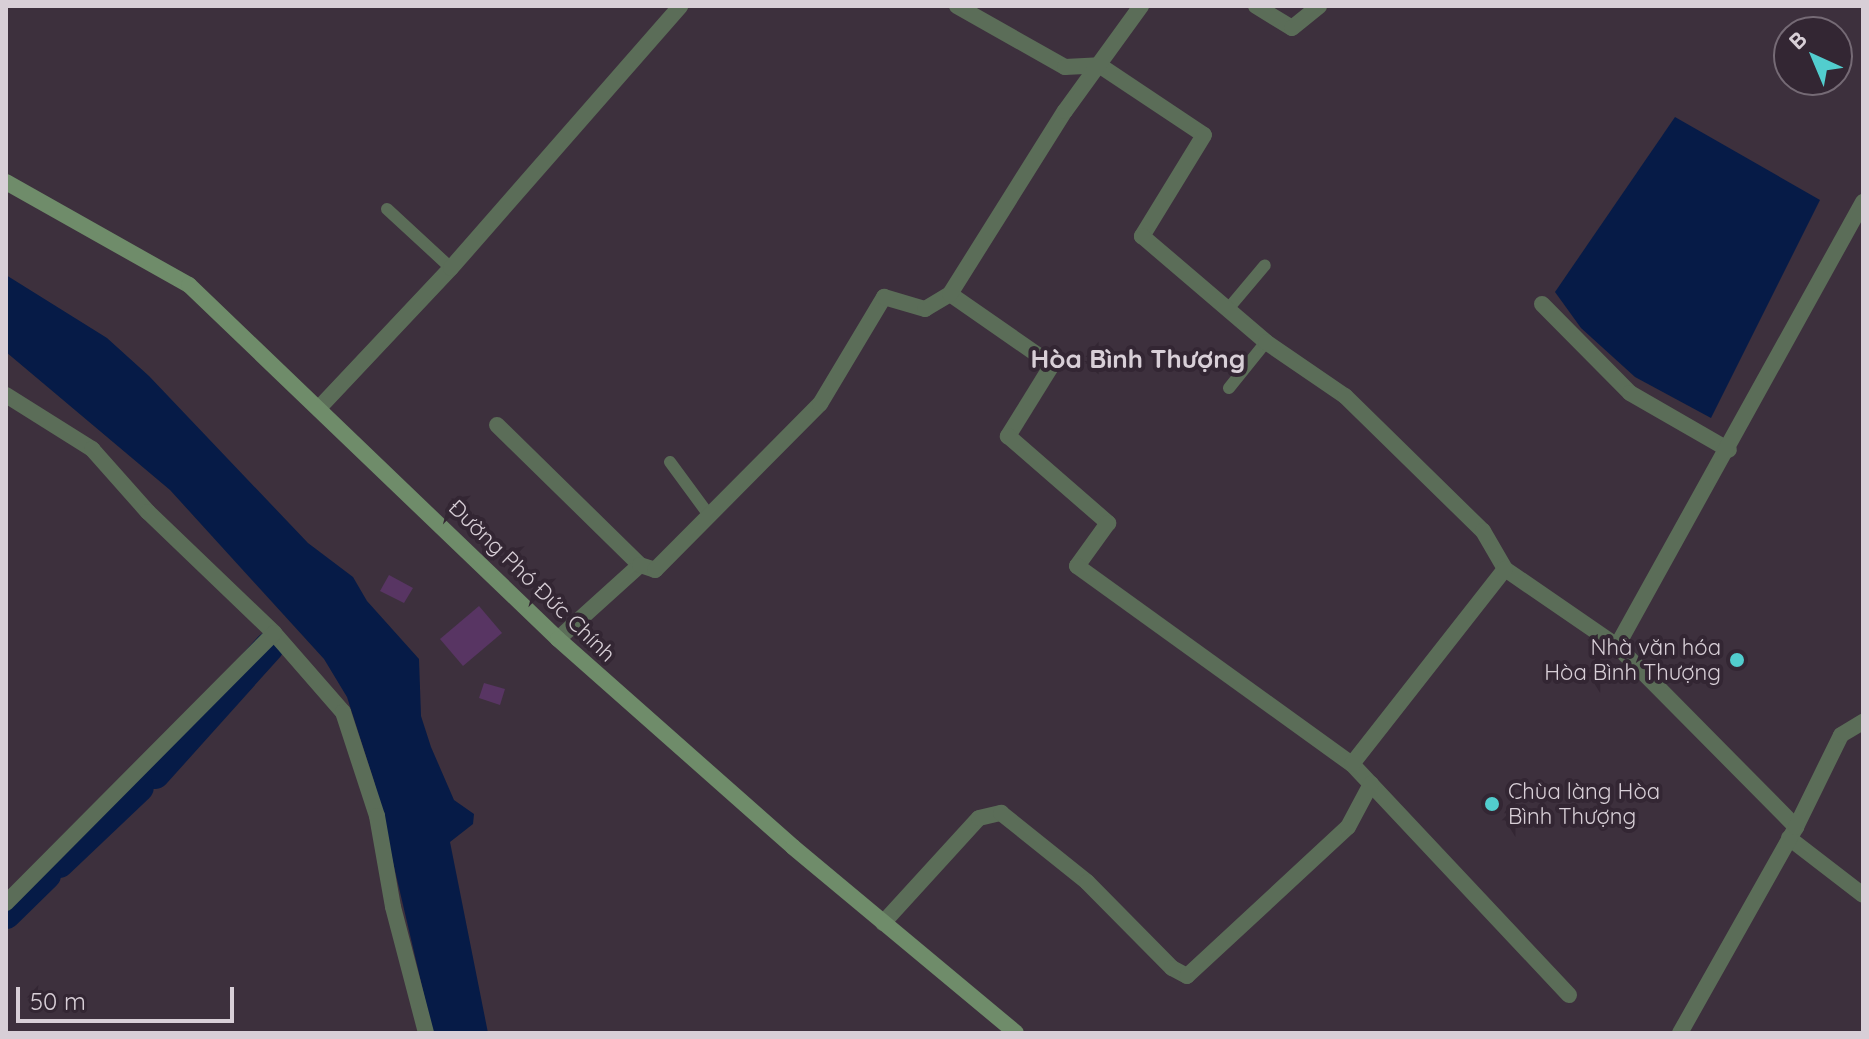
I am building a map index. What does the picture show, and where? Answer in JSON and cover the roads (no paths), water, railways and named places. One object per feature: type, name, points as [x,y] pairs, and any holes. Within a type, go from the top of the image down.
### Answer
[{"type":"main road","name":"Đường Phó Đức Chính","points":[[6,182],[189,285],[558,639],[883,923],[1016,1033]]},
{"type":"street","points":[[319,408],[451,268],[680,6]]},
{"type":"street","points":[[957,6],[1065,67],[1099,65],[1204,135],[1142,236],[1266,342],[1345,396],[1483,531],[1505,569],[1617,646],[1793,832],[1863,895]]},
{"type":"street","points":[[497,425],[640,565],[655,570],[820,404],[884,297],[925,309],[950,294],[1141,6]]},
{"type":"street","points":[[1256,6],[1292,28],[1319,6]]},
{"type":"street","points":[[1617,646],[1862,207]]},
{"type":"street","points":[[950,294],[1052,365],[1008,436],[1108,523],[1077,566],[1352,764],[1569,995]]},
{"type":"street","points":[[1542,304],[1630,393],[1729,450]]},
{"type":"street","points":[[6,395],[92,449],[148,512],[274,633],[343,712],[377,816],[393,907],[426,1033]]},
{"type":"street","points":[[558,639],[640,565]]},
{"type":"street","points":[[1352,764],[1505,569]]},
{"type":"street","points":[[6,903],[274,633]]},
{"type":"street","points":[[1680,1033],[1793,832],[1841,735],[1863,722]]},
{"type":"street","points":[[883,923],[979,818],[1001,813],[1087,882],[1172,968],[1187,976],[1348,827],[1371,784]]},
{"type":"lane","points":[[387,209],[451,268]]},
{"type":"lane","points":[[1228,309],[1265,265]]},
{"type":"lane","points":[[1229,388],[1266,342]]},
{"type":"lane","points":[[670,462],[709,515]]},
{"type":"water","points":[[1675,117],[1820,200],[1711,418],[1635,377],[1581,328],[1555,292]]},
{"type":"water","points":[[6,275],[107,338],[149,376],[308,543],[353,577],[367,601],[419,659],[421,716],[431,747],[454,800],[474,814],[473,824],[450,842],[488,1033],[433,1033],[374,781],[347,697],[324,659],[170,490],[6,352]]},
{"type":"waterway","points":[[155,774],[269,647]]},
{"type":"waterway","points":[[59,863],[139,787]]},
{"type":"waterway","points":[[6,914],[46,875]]},
{"type":"place","name":"Nhà văn hóa Hòa Bình Thượng","points":[[1737,660]]},
{"type":"place","name":"Chùa làng Hòa Bình Thượng","points":[[1492,804]]},
{"type":"district","name":"Hòa Bình Thượng","points":[[1138,359]]}]
